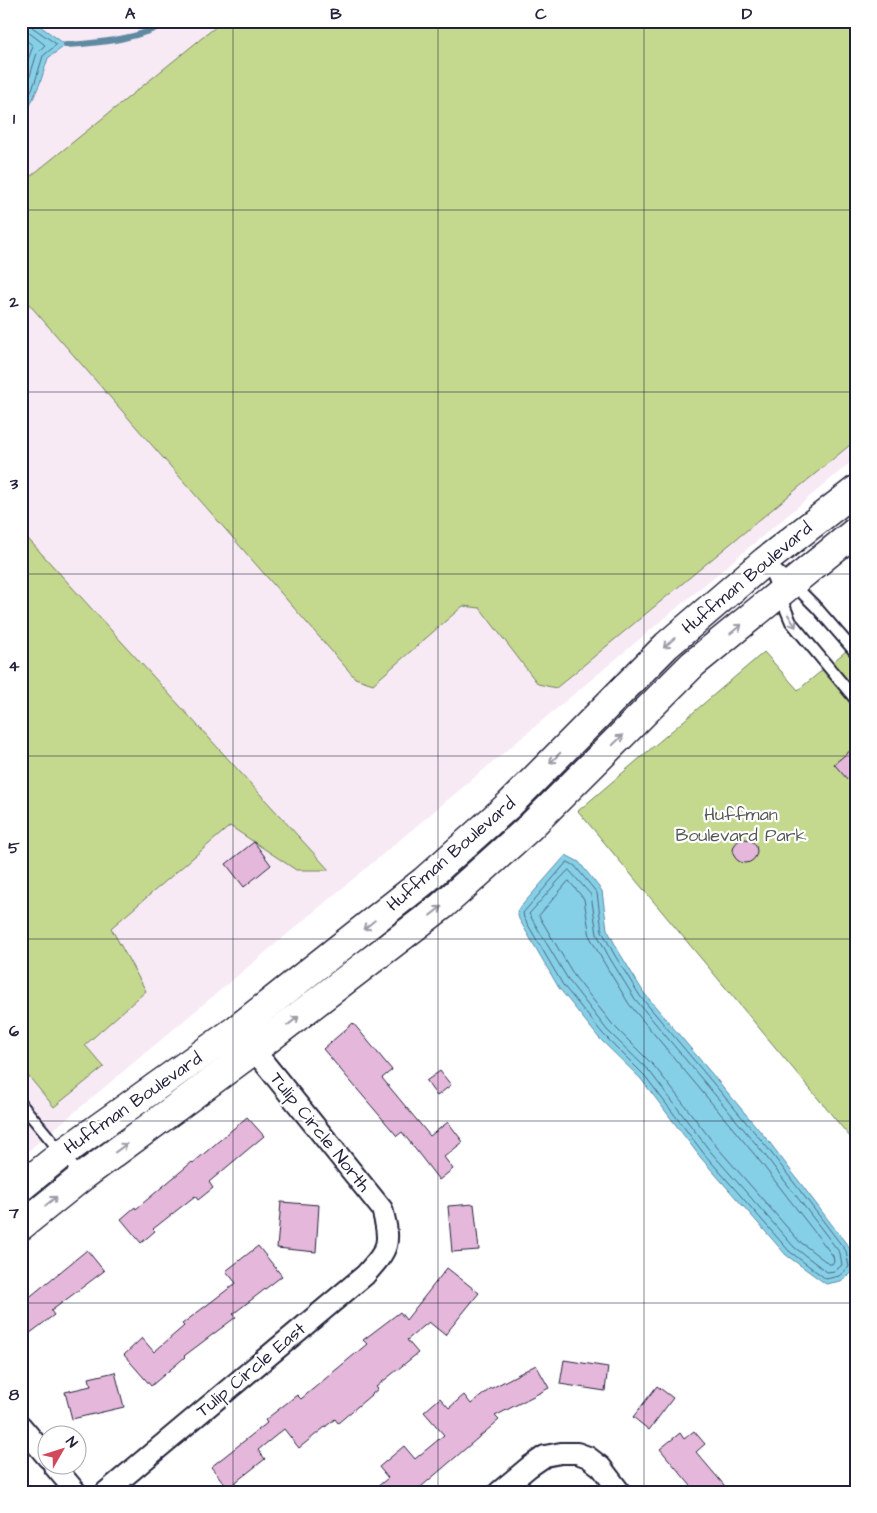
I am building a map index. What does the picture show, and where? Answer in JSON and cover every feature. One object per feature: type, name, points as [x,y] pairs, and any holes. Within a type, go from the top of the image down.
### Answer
[{"type":"street","name":"Huffman Boulevard","points":[[21,1187],[63,1153],[237,1029],[431,874],[510,804],[667,645],[765,561],[856,490]]},
{"type":"street","name":"Huffman Boulevard","points":[[21,1226],[82,1177],[254,1050],[442,906],[529,828],[693,664],[856,531]]},
{"type":"street","name":"Tulip Circle North","points":[[237,1029],[382,1209],[387,1226],[387,1242]]},
{"type":"street","name":"Tulip Circle East","points":[[106,1492],[365,1275],[383,1255],[387,1242]]},
{"type":"street","points":[[21,1426],[38,1446]]},
{"type":"street","points":[[499,1492],[545,1456],[562,1453],[577,1453],[588,1457],[601,1467],[620,1492]]},
{"type":"street","points":[[62,1476],[76,1492]]},
{"type":"lane","points":[[765,561],[786,589],[816,607],[856,653]]},
{"type":"lane","points":[[765,561],[786,589],[791,622],[856,700]]},
{"type":"lane","points":[[21,1104],[82,1177]]},
{"type":"shaded area","points":[[21,21],[856,21],[856,458],[21,1157]]},
{"type":"green space","points":[[223,21],[856,21],[856,440],[556,688],[538,684],[480,608],[463,606],[373,684],[355,678],[21,295],[21,184]]},
{"type":"green space","points":[[21,531],[329,870],[296,870],[230,826],[111,928],[146,991],[85,1045],[104,1067],[54,1107],[21,1067]]},
{"type":"green space","name":"Huffman Boulevard Park","points":[[856,643],[856,1144],[578,811],[764,652],[798,690]]},
{"type":"water","points":[[21,21],[33,21],[66,45],[48,58],[40,83],[28,110],[21,117]]},
{"type":"water","points":[[566,855],[579,862],[602,891],[607,929],[644,993],[770,1143],[851,1250],[854,1270],[841,1281],[826,1284],[786,1255],[701,1158],[641,1079],[599,1038],[559,988],[519,919],[517,911]]},
{"type":"building","points":[[856,746],[856,772],[847,779],[834,764]]},
{"type":"building","points":[[745,839],[754,842],[757,851],[754,860],[745,863],[736,860],[733,851],[736,842]]},
{"type":"building","points":[[254,842],[271,865],[244,887],[226,864]]},
{"type":"building","points":[[353,1023],[392,1070],[382,1078],[430,1136],[448,1122],[463,1142],[444,1157],[453,1169],[439,1180],[402,1132],[397,1136],[323,1049]]},
{"type":"building","points":[[440,1071],[451,1085],[437,1096],[426,1081]]},
{"type":"building","points":[[247,1117],[264,1136],[209,1182],[213,1188],[198,1200],[195,1196],[153,1229],[155,1231],[141,1243],[121,1219],[193,1163]]},
{"type":"building","points":[[281,1202],[319,1205],[316,1252],[277,1248]]},
{"type":"building","points":[[474,1204],[479,1250],[452,1252],[448,1206]]},
{"type":"building","points":[[258,1246],[282,1276],[233,1314],[236,1317],[184,1356],[151,1386],[124,1355],[142,1338],[154,1352],[184,1326],[182,1324],[236,1283],[226,1271]]},
{"type":"building","points":[[87,1250],[104,1271],[51,1311],[54,1315],[21,1340],[21,1304]]},
{"type":"building","points":[[447,1268],[479,1293],[445,1335],[429,1322],[407,1340],[418,1353],[376,1387],[378,1389],[338,1423],[335,1419],[299,1448],[284,1429],[258,1450],[265,1459],[228,1488],[211,1467],[267,1423],[265,1420],[297,1395],[301,1399],[367,1344],[363,1340],[400,1312],[406,1320]]},
{"type":"building","points":[[564,1360],[608,1367],[605,1391],[560,1384]]},
{"type":"building","points":[[536,1365],[549,1388],[495,1416],[499,1420],[415,1492],[371,1492],[388,1478],[379,1467],[404,1446],[415,1459],[444,1435],[424,1412],[440,1398],[449,1408],[464,1395],[471,1404],[490,1389]]},
{"type":"building","points":[[115,1372],[124,1407],[72,1419],[65,1392],[91,1386],[89,1378]]},
{"type":"building","points":[[657,1386],[673,1398],[649,1430],[633,1417]]},
{"type":"building","points":[[694,1431],[705,1444],[696,1452],[730,1492],[696,1492],[660,1449],[680,1433],[684,1439]]},
{"type":"waterway","points":[[66,45],[120,39],[146,32],[171,21]]}]
